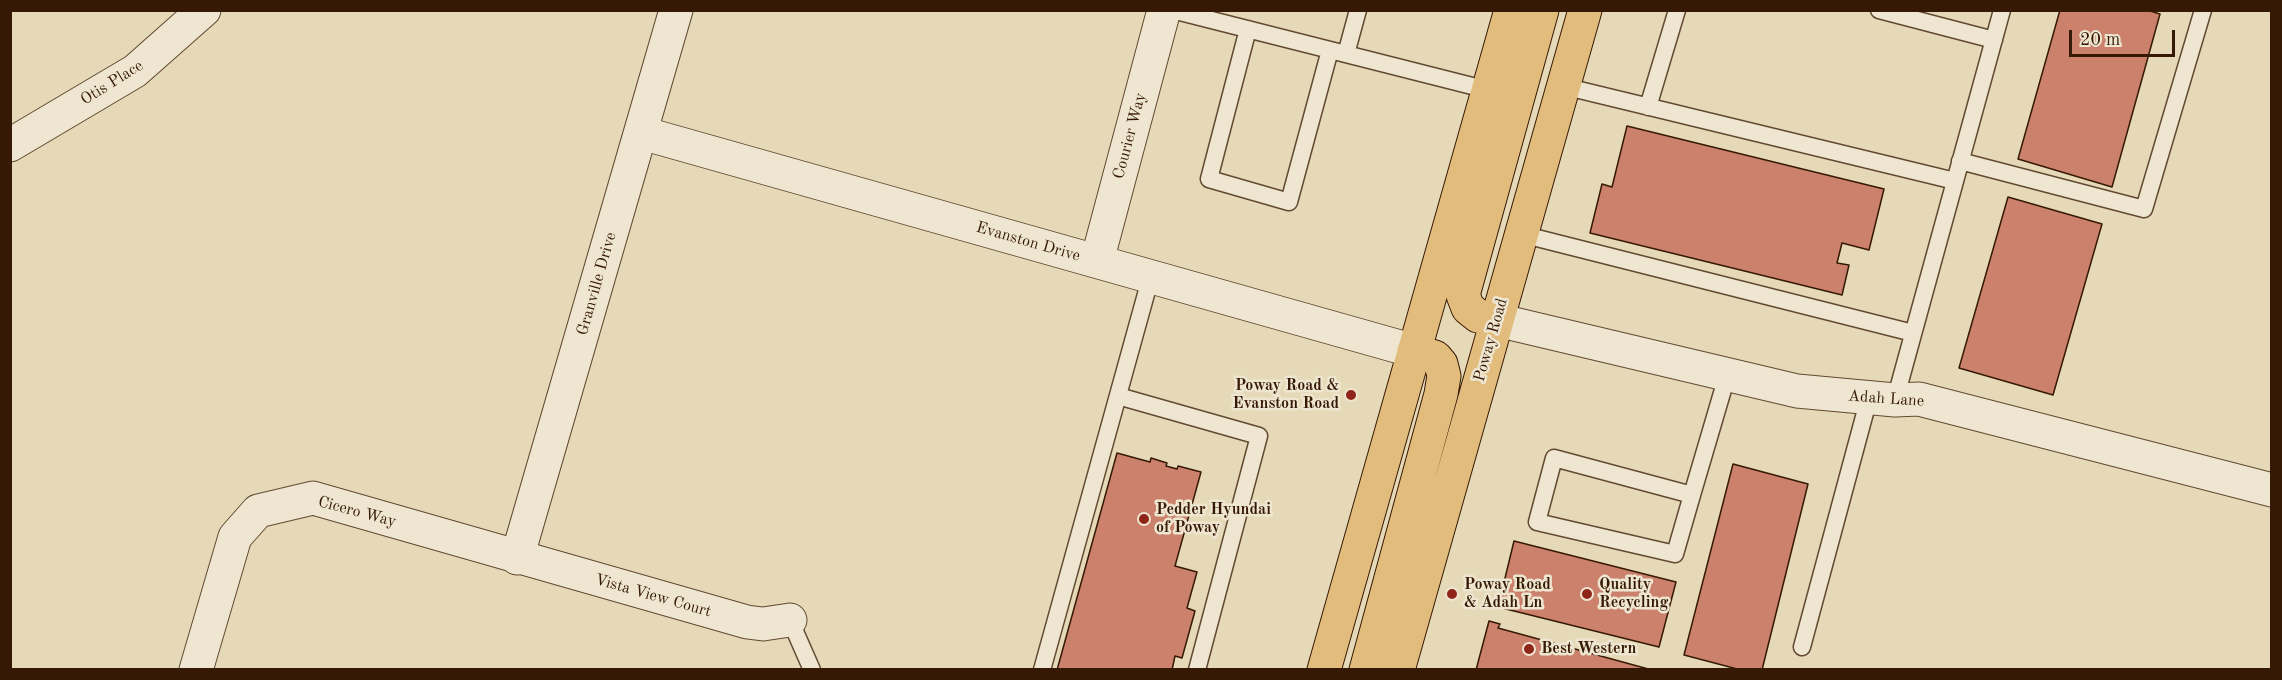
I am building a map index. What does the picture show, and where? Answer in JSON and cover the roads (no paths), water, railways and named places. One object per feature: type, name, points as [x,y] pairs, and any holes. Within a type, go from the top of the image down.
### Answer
[{"type":"main road","points":[[1324,669],[1511,10]]},
{"type":"main road","points":[[1497,320],[1478,316],[1468,308],[1463,295],[1542,10]]},
{"type":"main road","name":"Poway Road","points":[[1398,669],[1585,10]]},
{"type":"main road","points":[[1366,669],[1444,376],[1441,364],[1435,357],[1414,351]]},
{"type":"street","name":"Otis Place","points":[[10,144],[135,71],[204,10]]},
{"type":"street","name":"Granville Drive","points":[[517,558],[676,10]]},
{"type":"street","name":"Courier Way","points":[[1097,261],[1164,10]]},
{"type":"street","name":"Evanston Drive","points":[[642,133],[1414,351]]},
{"type":"street","name":"Adah Lane","points":[[1497,320],[1797,391],[1882,399],[1919,399],[2271,490]]},
{"type":"street","name":"Cicero Way","points":[[196,669],[235,537],[258,512],[313,498],[517,558]]},
{"type":"street","name":"Vista View Court","points":[[517,558],[747,622],[763,624],[790,620]]},
{"type":"lane","points":[[1172,10],[1488,90]]},
{"type":"lane","points":[[1248,29],[1209,178],[1289,202],[1338,52],[1358,10]]},
{"type":"lane","points":[[1648,107],[1677,10]]},
{"type":"lane","points":[[1879,10],[1994,40]]},
{"type":"lane","points":[[1802,647],[1882,399],[1913,333],[2002,10]]},
{"type":"lane","points":[[1960,161],[2144,209],[2203,10]]},
{"type":"lane","points":[[1563,86],[1955,181]]},
{"type":"lane","points":[[1521,234],[1913,333]]},
{"type":"lane","points":[[1042,669],[1151,276]]},
{"type":"lane","points":[[1692,495],[1554,458],[1537,522],[1675,554],[1727,376]]},
{"type":"lane","points":[[1118,396],[1259,436],[1197,669]]},
{"type":"lane","points":[[790,620],[812,669]]},
{"type":"place","name":"Poway Road & Evanston Road","points":[[1351,395]]},
{"type":"place","name":"Pedder Hyundai of Poway","points":[[1144,519]]},
{"type":"place","name":"Poway Road & Adah Ln","points":[[1452,594]]},
{"type":"place","name":"Quality Recycling","points":[[1587,594]]},
{"type":"place","name":"Best Western","points":[[1529,649]]}]
